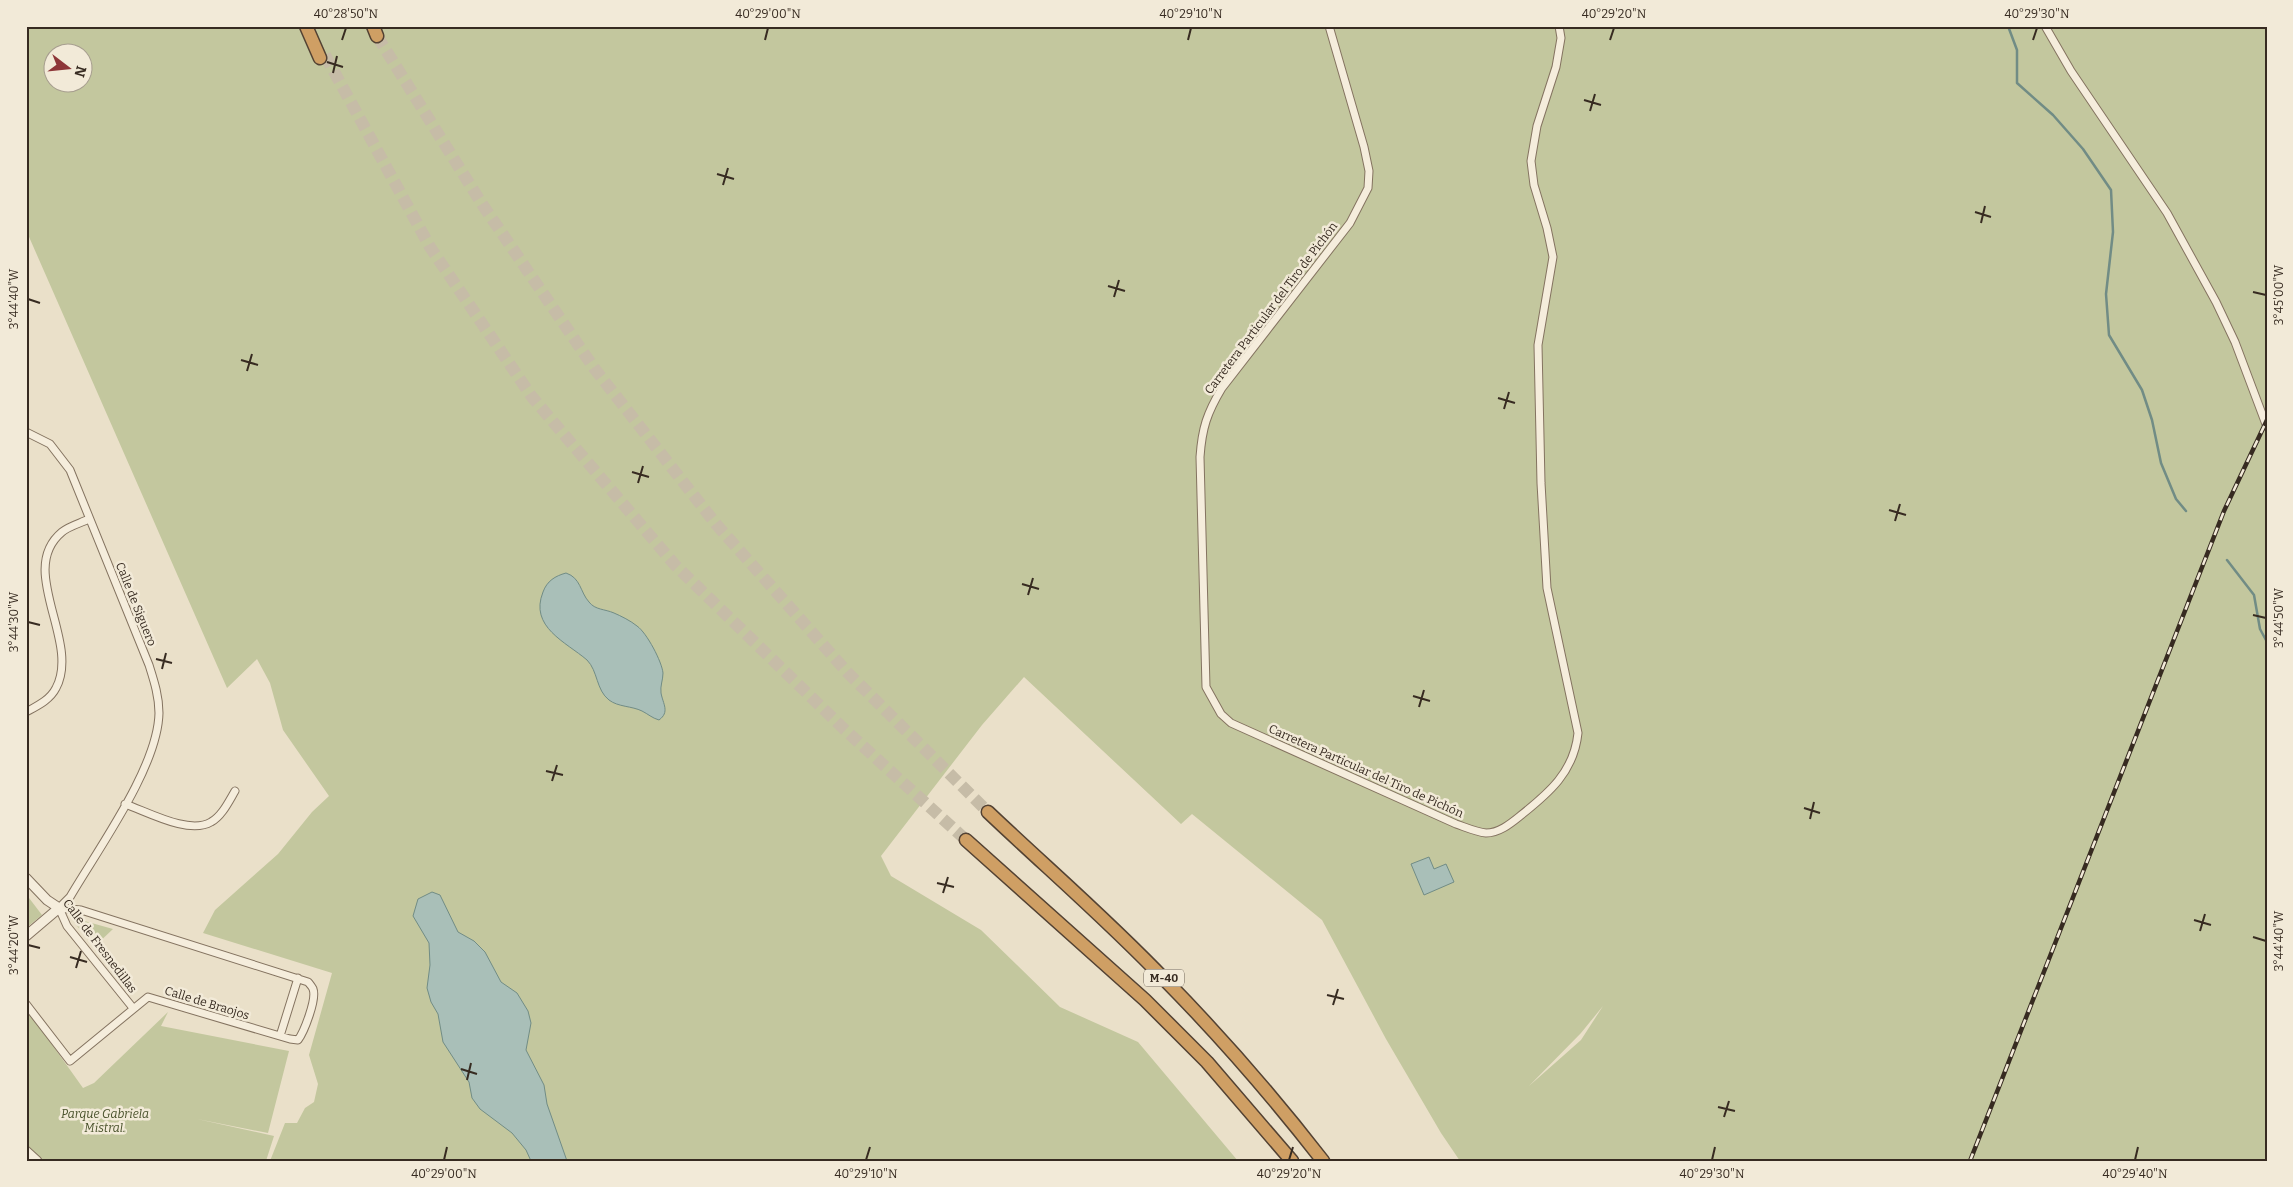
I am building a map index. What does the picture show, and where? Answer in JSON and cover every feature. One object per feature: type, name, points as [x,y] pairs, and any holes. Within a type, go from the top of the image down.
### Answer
[{"type":"highway","points":[[306,26],[322,57],[313,26]]},
{"type":"highway","name":"M-40","points":[[988,812],[1165,980],[1227,1046],[1321,1158]]},
{"type":"highway","name":"M-40","points":[[966,840],[1152,1007],[1207,1062],[1292,1161]]},
{"type":"street","name":"Carretera Particular del Tiro de Pichón","points":[[1330,26],[1364,147],[1369,171],[1368,188],[1350,223],[1222,388],[1208,410],[1204,424],[1200,457],[1206,687],[1221,714],[1231,723],[1456,824],[1486,833],[1503,829],[1548,794],[1569,765],[1576,749],[1578,733],[1547,588],[1541,483],[1538,345],[1553,257],[1534,184],[1531,161],[1536,126],[1556,67],[1560,38],[1559,26]]},
{"type":"street","points":[[2044,26],[2071,71],[2167,213],[2235,342],[2267,427]]},
{"type":"street","name":"Calle de Siguero","points":[[26,432],[50,444],[70,470],[156,690],[159,714],[155,739],[147,764],[70,897],[59,908]]},
{"type":"street","points":[[26,712],[44,702],[55,689],[61,673],[62,654],[45,573],[45,556],[52,542],[63,531],[89,519]]},
{"type":"street","points":[[125,804],[186,826],[201,826],[213,822],[226,806],[234,791]]},
{"type":"street","name":"Calle de Fresnedillas","points":[[26,878],[47,900],[59,908],[67,926],[133,1008]]},
{"type":"street","points":[[26,936],[59,908]]},
{"type":"street","name":"Calle de Braojos","points":[[26,1004],[70,1060],[148,997],[280,1036],[298,1040],[303,1034],[314,998],[313,989],[308,982],[82,910],[59,908]]},
{"type":"street","points":[[280,1036],[298,978]]},
{"type":"street","points":[[26,1151],[37,1161]]},
{"type":"green space","points":[[26,26],[2267,26],[2267,1161],[1460,1161],[1441,1133],[1386,1039],[1322,920],[1192,814],[1181,824],[1024,677],[982,725],[881,856],[891,876],[981,930],[1060,1007],[1138,1042],[1238,1161],[270,1161],[285,1123],[297,1123],[305,1108],[314,1102],[318,1084],[309,1055],[332,973],[203,933],[215,910],[278,854],[312,812],[329,796],[283,730],[270,683],[257,659],[227,688],[26,230]],"holes":[[[1603,1006],[1581,1040],[1529,1086],[1581,1033]]]},
{"type":"green space","points":[[26,894],[42,915],[26,928]]},
{"type":"green space","points":[[70,917],[113,929],[94,947]]},
{"type":"green space","name":"Parque Gabriela Mistral.","points":[[26,1008],[83,1088],[94,1083],[168,1012],[161,1026],[289,1051],[268,1133],[197,1119],[274,1136],[266,1161],[43,1161],[26,1148]]},
{"type":"water","points":[[566,573],[575,578],[591,605],[632,622],[649,641],[660,662],[663,673],[661,690],[665,711],[659,720],[638,709],[609,700],[602,691],[591,664],[560,640],[545,624],[541,615],[540,604],[543,592],[552,580]]},
{"type":"water","points":[[1429,857],[1434,869],[1446,864],[1454,882],[1424,895],[1411,864]]},
{"type":"water","points":[[432,892],[440,895],[458,932],[474,941],[485,952],[501,982],[517,993],[528,1011],[531,1023],[526,1050],[544,1085],[547,1104],[567,1161],[531,1161],[526,1150],[512,1133],[480,1109],[472,1098],[469,1082],[443,1042],[438,1014],[431,1002],[427,988],[430,965],[429,943],[413,916],[418,899]]},
{"type":"waterway","points":[[2008,26],[2017,50],[2017,83],[2053,115],[2083,149],[2111,190],[2113,232],[2106,294],[2109,335],[2142,390],[2152,420],[2161,463],[2176,499],[2186,511]]},
{"type":"waterway","points":[[2227,560],[2254,595],[2260,629],[2267,642]]},
{"type":"tunnel","points":[[377,36],[482,204],[594,368],[716,524],[847,672],[988,812]]},
{"type":"tunnel","points":[[325,55],[430,247],[532,397],[675,565],[844,729],[966,840]]},
{"type":"railway","points":[[1970,1161],[2224,511],[2267,420]]}]
